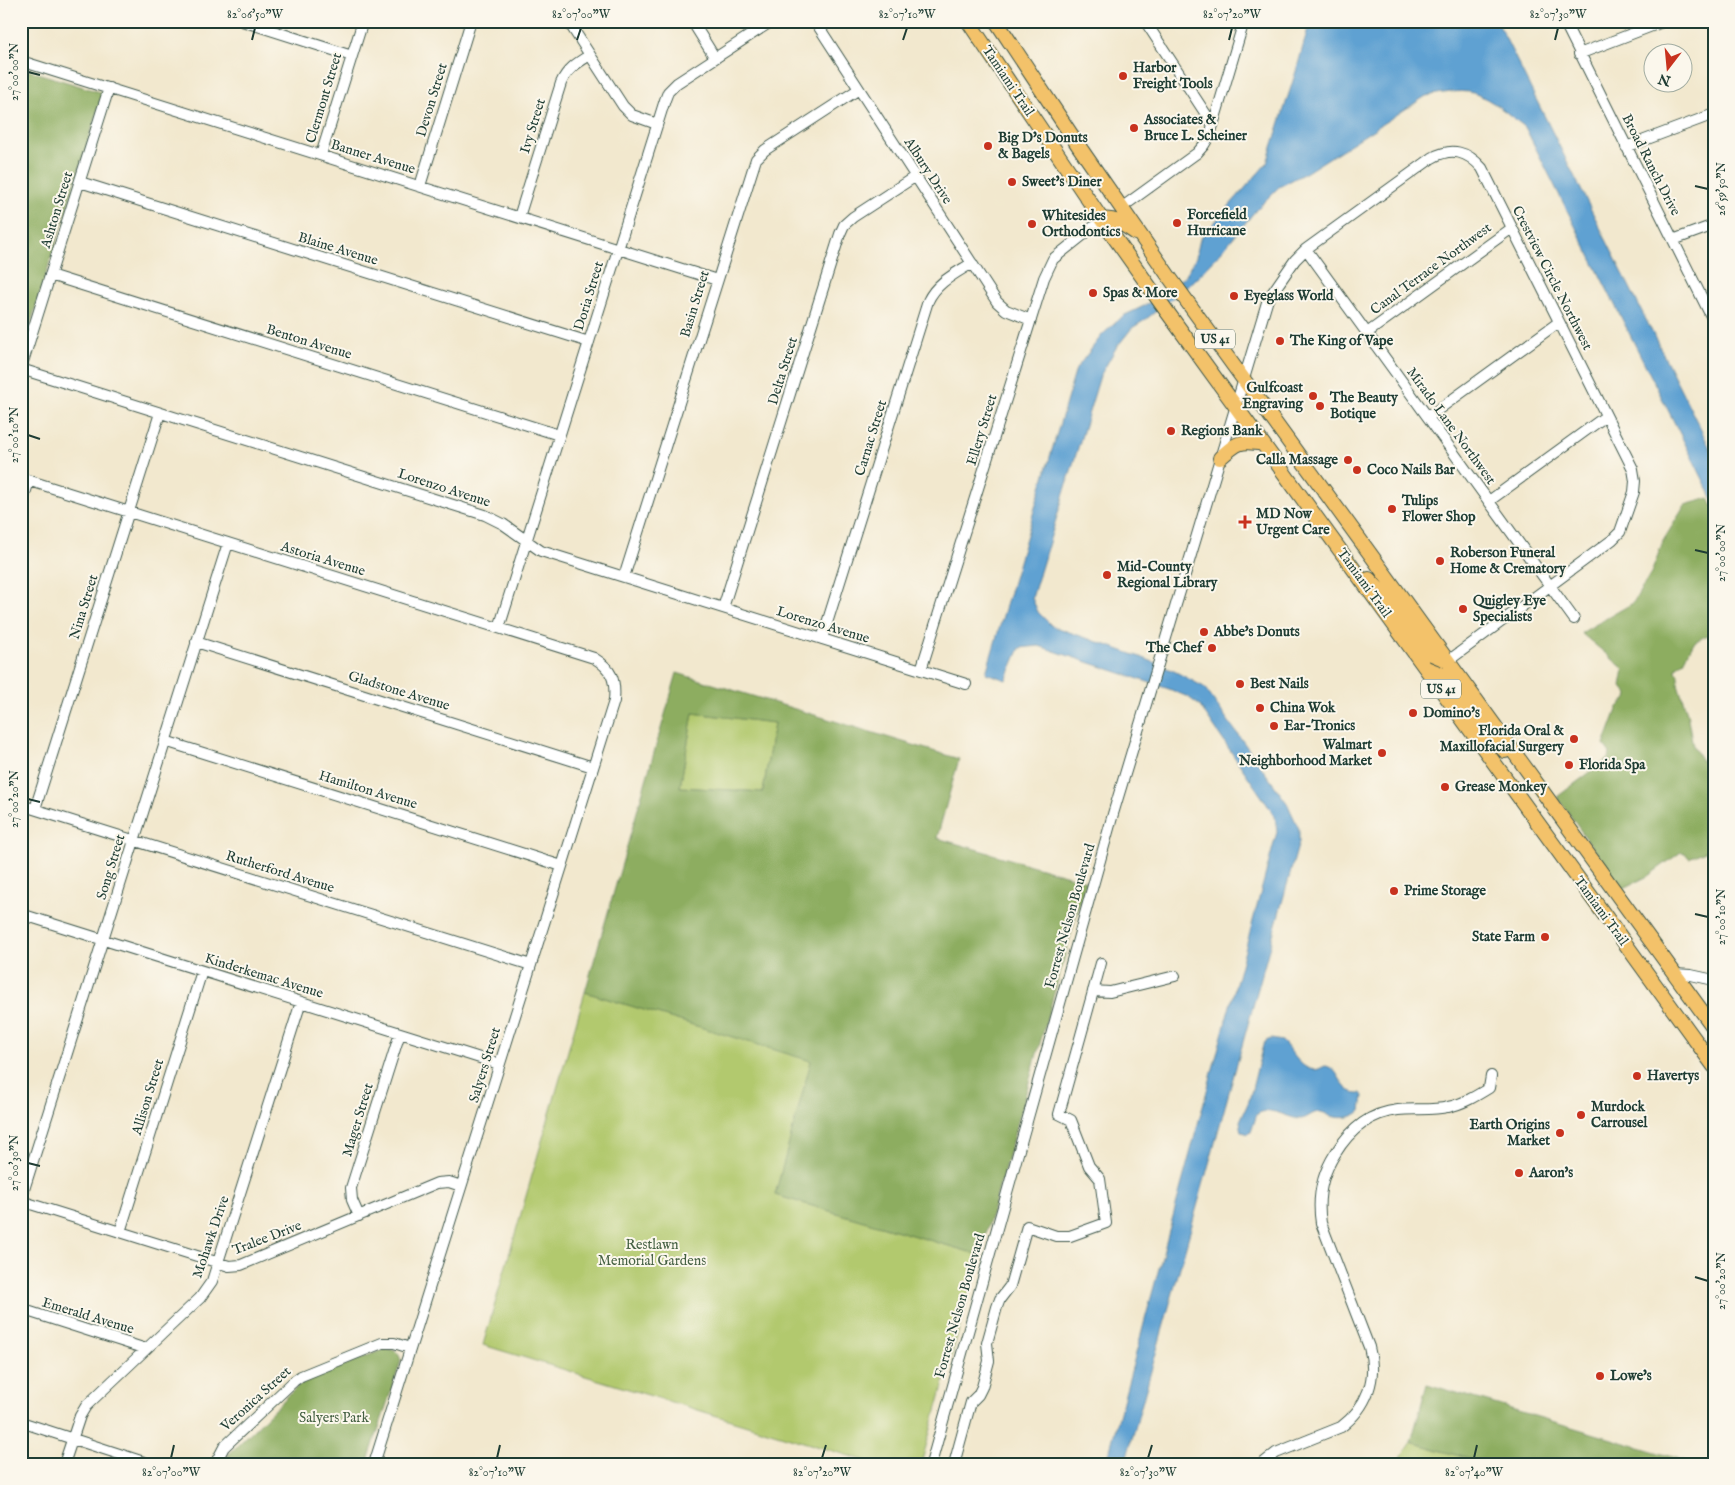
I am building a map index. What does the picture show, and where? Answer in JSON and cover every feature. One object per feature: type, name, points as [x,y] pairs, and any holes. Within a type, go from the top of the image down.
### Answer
[{"type":"main road","name":"Tamiami Trail","points":[[968,21],[1152,291],[1714,1066]]},
{"type":"main road","name":"Tamiami Trail","points":[[996,21],[1140,236],[1714,1028]]},
{"type":"main road","points":[[1076,182],[1107,206],[1121,208]]},
{"type":"main road","points":[[1102,220],[1118,222],[1140,236]]},
{"type":"main road","points":[[1220,458],[1233,446],[1241,442],[1263,444]]},
{"type":"main road","points":[[1333,540],[1390,601],[1426,649],[1439,658],[1448,661]]},
{"type":"main road","points":[[1425,668],[1441,674],[1448,681],[1491,737],[1531,775]]},
{"type":"street","points":[[242,21],[352,56]]},
{"type":"street","name":"Clermont Street","points":[[320,155],[363,21]]},
{"type":"street","name":"Devon Street","points":[[420,186],[472,21]]},
{"type":"street","points":[[568,21],[623,106],[632,115],[657,124]]},
{"type":"street","points":[[692,21],[716,58]]},
{"type":"street","name":"Doria Street","points":[[499,628],[668,92],[677,83],[772,21]]},
{"type":"street","name":"Albury Drive","points":[[815,21],[997,302],[1006,310],[1031,320]]},
{"type":"street","points":[[1145,21],[1213,125]]},
{"type":"street","points":[[1121,208],[1197,153],[1204,145],[1213,125],[1244,21]]},
{"type":"street","name":"Broad Ranch Drive","points":[[1564,21],[1714,322]]},
{"type":"street","points":[[1579,54],[1664,21]]},
{"type":"street","name":"Ivy Street","points":[[519,217],[561,83],[565,74],[573,66],[590,55]]},
{"type":"street","name":"Banner Avenue","points":[[21,61],[717,280]]},
{"type":"street","name":"Ashton Street","points":[[21,368],[109,88]]},
{"type":"street","name":"Basin Street","points":[[624,577],[756,159],[765,150],[859,89]]},
{"type":"street","points":[[1626,147],[1714,114]]},
{"type":"street","name":"Crestview Circle Northwest","points":[[1244,379],[1268,299],[1295,260],[1306,249],[1432,158],[1452,151],[1463,153],[1474,159],[1482,168],[1633,469],[1635,481],[1634,492],[1620,532],[1612,540],[1448,661]]},
{"type":"street","name":"Delta Street","points":[[723,608],[840,234],[852,217],[916,176]]},
{"type":"street","name":"Blaine Avenue","points":[[80,182],[588,342]]},
{"type":"street","name":"Ellery Street","points":[[921,670],[1044,278],[1053,259],[1102,220]]},
{"type":"street","points":[[1673,240],[1714,225]]},
{"type":"street","name":"Canal Terrace Northwest","points":[[1367,333],[1512,228]]},
{"type":"street","name":"Mirado Lane Northwest","points":[[1306,249],[1574,619]]},
{"type":"street","name":"Carnac Street","points":[[822,639],[928,301],[940,284],[972,263]]},
{"type":"street","name":"Benton Avenue","points":[[50,275],[559,435]]},
{"type":"street","points":[[1428,417],[1559,322]]},
{"type":"street","name":"Lorenzo Avenue","points":[[21,368],[485,515],[495,519],[541,551],[966,684]]},
{"type":"street","name":"Forrest Nelson Boulevard","points":[[931,1464],[1113,814],[1244,379]]},
{"type":"street","name":"Nina Street","points":[[35,809],[160,412]]},
{"type":"street","points":[[1489,501],[1606,416]]},
{"type":"street","points":[[21,506],[25,479]]},
{"type":"street","name":"Astoria Avenue","points":[[25,479],[594,658],[604,665],[611,674]]},
{"type":"street","name":"Song Street","points":[[21,1200],[228,543]]},
{"type":"street","name":"Gladstone Avenue","points":[[196,642],[593,767]]},
{"type":"street","name":"Salyers Street","points":[[374,1464],[614,701],[615,689],[611,674]]},
{"type":"street","name":"Hamilton Avenue","points":[[165,741],[562,866]]},
{"type":"street","name":"Rutherford Avenue","points":[[21,805],[531,965]]},
{"type":"street","name":"Kinderkemac Avenue","points":[[21,914],[500,1064]]},
{"type":"street","points":[[954,1464],[971,1402],[978,1395],[982,1387],[989,1361],[987,1343],[997,1307],[1000,1299],[1010,1286],[1027,1226],[1056,1236],[1070,1236],[1106,1224],[1100,1179],[1089,1166],[1071,1120],[1059,1114],[1101,963]]},
{"type":"street","name":"Allison Street","points":[[120,1232],[202,971]]},
{"type":"street","points":[[1675,974],[1714,980]]},
{"type":"street","points":[[1093,991],[1110,992],[1176,976]]},
{"type":"street","name":"Mohawk Drive","points":[[64,1464],[80,1416],[86,1406],[207,1290],[212,1281],[301,1002]]},
{"type":"street","name":"Mager Street","points":[[359,1216],[352,1200],[352,1188],[400,1033]]},
{"type":"street","points":[[1262,1464],[1276,1453],[1341,1427],[1362,1406],[1371,1386],[1373,1360],[1321,1223],[1320,1195],[1326,1168],[1346,1136],[1369,1118],[1397,1110],[1438,1108],[1458,1104],[1489,1088],[1491,1076]]},
{"type":"street","name":"Tralee Drive","points":[[21,1200],[230,1266],[242,1265],[437,1183],[449,1182],[461,1186]]},
{"type":"street","name":"Emerald Avenue","points":[[21,1310],[146,1349]]},
{"type":"street","name":"Veronica Street","points":[[215,1464],[224,1447],[301,1376],[382,1343],[394,1343],[410,1348]]},
{"type":"street","points":[[21,1422],[150,1464]]},
{"type":"green space","points":[[21,68],[103,93],[21,354]]},
{"type":"green space","points":[[1709,498],[1714,509],[1714,639],[1708,635],[1694,642],[1684,661],[1677,666],[1676,671],[1679,676],[1678,684],[1687,713],[1693,746],[1714,781],[1714,849],[1689,858],[1685,853],[1681,852],[1648,876],[1622,889],[1557,797],[1609,758],[1610,753],[1604,745],[1618,707],[1627,699],[1628,694],[1621,686],[1624,669],[1581,633],[1633,603],[1652,571],[1663,541],[1685,505]]},
{"type":"green space","points":[[677,673],[959,759],[937,838],[1086,881],[980,1255],[775,1195],[811,1061],[585,992]],"holes":[[[693,713],[774,723],[763,792],[680,787]]]},
{"type":"green space","points":[[693,713],[774,723],[763,792],[680,787]]},
{"type":"green space","name":"Restlawn Memorial Gardens","points":[[585,992],[812,1061],[775,1195],[980,1255],[921,1464],[876,1464],[483,1345]]},
{"type":"green space","name":"Salyers Park","points":[[388,1349],[397,1352],[401,1361],[367,1464],[224,1464],[229,1454],[302,1382]]},
{"type":"green space","points":[[1427,1384],[1696,1464],[1487,1464],[1411,1442]]},
{"type":"green space","points":[[1411,1442],[1487,1464],[1396,1464]]},
{"type":"water","points":[[1310,21],[1497,21],[1714,456],[1714,501],[1525,127],[1494,103],[1473,93],[1456,92],[1426,96],[1307,172],[1279,187],[1256,210],[1195,280],[1145,320],[1132,328],[1116,348],[1100,376],[1032,598],[1038,612],[1052,626],[1146,659],[1204,687],[1287,803],[1299,829],[1299,842],[1125,1464],[1106,1464],[1277,832],[1275,816],[1199,705],[1188,697],[1039,646],[1020,648],[1006,680],[986,673],[1076,369],[1102,335],[1123,316],[1146,305],[1185,276],[1196,257],[1200,239],[1267,163]]},
{"type":"water","points":[[1271,1039],[1282,1041],[1302,1065],[1307,1068],[1313,1070],[1326,1066],[1331,1068],[1348,1090],[1361,1093],[1363,1096],[1361,1111],[1354,1116],[1345,1118],[1318,1112],[1299,1119],[1268,1111],[1262,1112],[1257,1114],[1249,1134],[1242,1132],[1240,1121],[1249,1101],[1263,1045]]},
{"type":"place","name":"Harbor Freight Tools","points":[[1123,76]]},
{"type":"place","name":"Associates & Bruce L. Scheiner","points":[[1134,128]]},
{"type":"place","name":"Big D's Donuts & Bagels","points":[[988,146]]},
{"type":"place","name":"Sweet's Diner","points":[[1012,182]]},
{"type":"place","name":"Forcefield Hurricane","points":[[1177,223]]},
{"type":"place","name":"Whitesides Orthodontics","points":[[1032,224]]},
{"type":"place","name":"Spas & More","points":[[1093,293]]},
{"type":"place","name":"Eyeglass World","points":[[1234,296]]},
{"type":"place","name":"The King of Vape","points":[[1280,341]]},
{"type":"place","name":"Gulfcoast Engraving","points":[[1313,396]]},
{"type":"place","name":"The Beauty Botique","points":[[1320,406]]},
{"type":"place","name":"Regions Bank","points":[[1171,431]]},
{"type":"place","name":"Calla Massage","points":[[1348,460]]},
{"type":"place","name":"Coco Nails Bar","points":[[1357,470]]},
{"type":"place","name":"Tulips Flower Shop","points":[[1392,509]]},
{"type":"place","name":"MD Now Urgent Care","points":[[1245,522]]},
{"type":"place","name":"Roberson Funeral Home & Crematory","points":[[1440,561]]},
{"type":"place","name":"Mid-County Regional Library","points":[[1107,575]]},
{"type":"place","name":"Quigley Eye Specialists","points":[[1463,609]]},
{"type":"place","name":"Abbe's Donuts","points":[[1204,632]]},
{"type":"place","name":"The Chef","points":[[1212,648]]},
{"type":"place","name":"Best Nails","points":[[1240,684]]},
{"type":"place","name":"China Wok","points":[[1260,708]]},
{"type":"place","name":"Domino's","points":[[1413,713]]},
{"type":"place","name":"Ear-Tronics","points":[[1274,726]]},
{"type":"place","name":"Florida Oral & Maxillofacial Surgery","points":[[1574,739]]},
{"type":"place","name":"Walmart Neighborhood Market","points":[[1382,753]]},
{"type":"place","name":"Florida Spa","points":[[1569,765]]},
{"type":"place","name":"Grease Monkey","points":[[1445,787]]},
{"type":"place","name":"Prime Storage","points":[[1394,891]]},
{"type":"place","name":"State Farm","points":[[1545,937]]},
{"type":"place","name":"Havertys","points":[[1637,1076]]},
{"type":"place","name":"Murdock Carrousel","points":[[1581,1115]]},
{"type":"place","name":"Earth Origins Market","points":[[1560,1133]]},
{"type":"place","name":"Aaron's","points":[[1519,1173]]},
{"type":"place","name":"Lowe's","points":[[1600,1376]]}]
